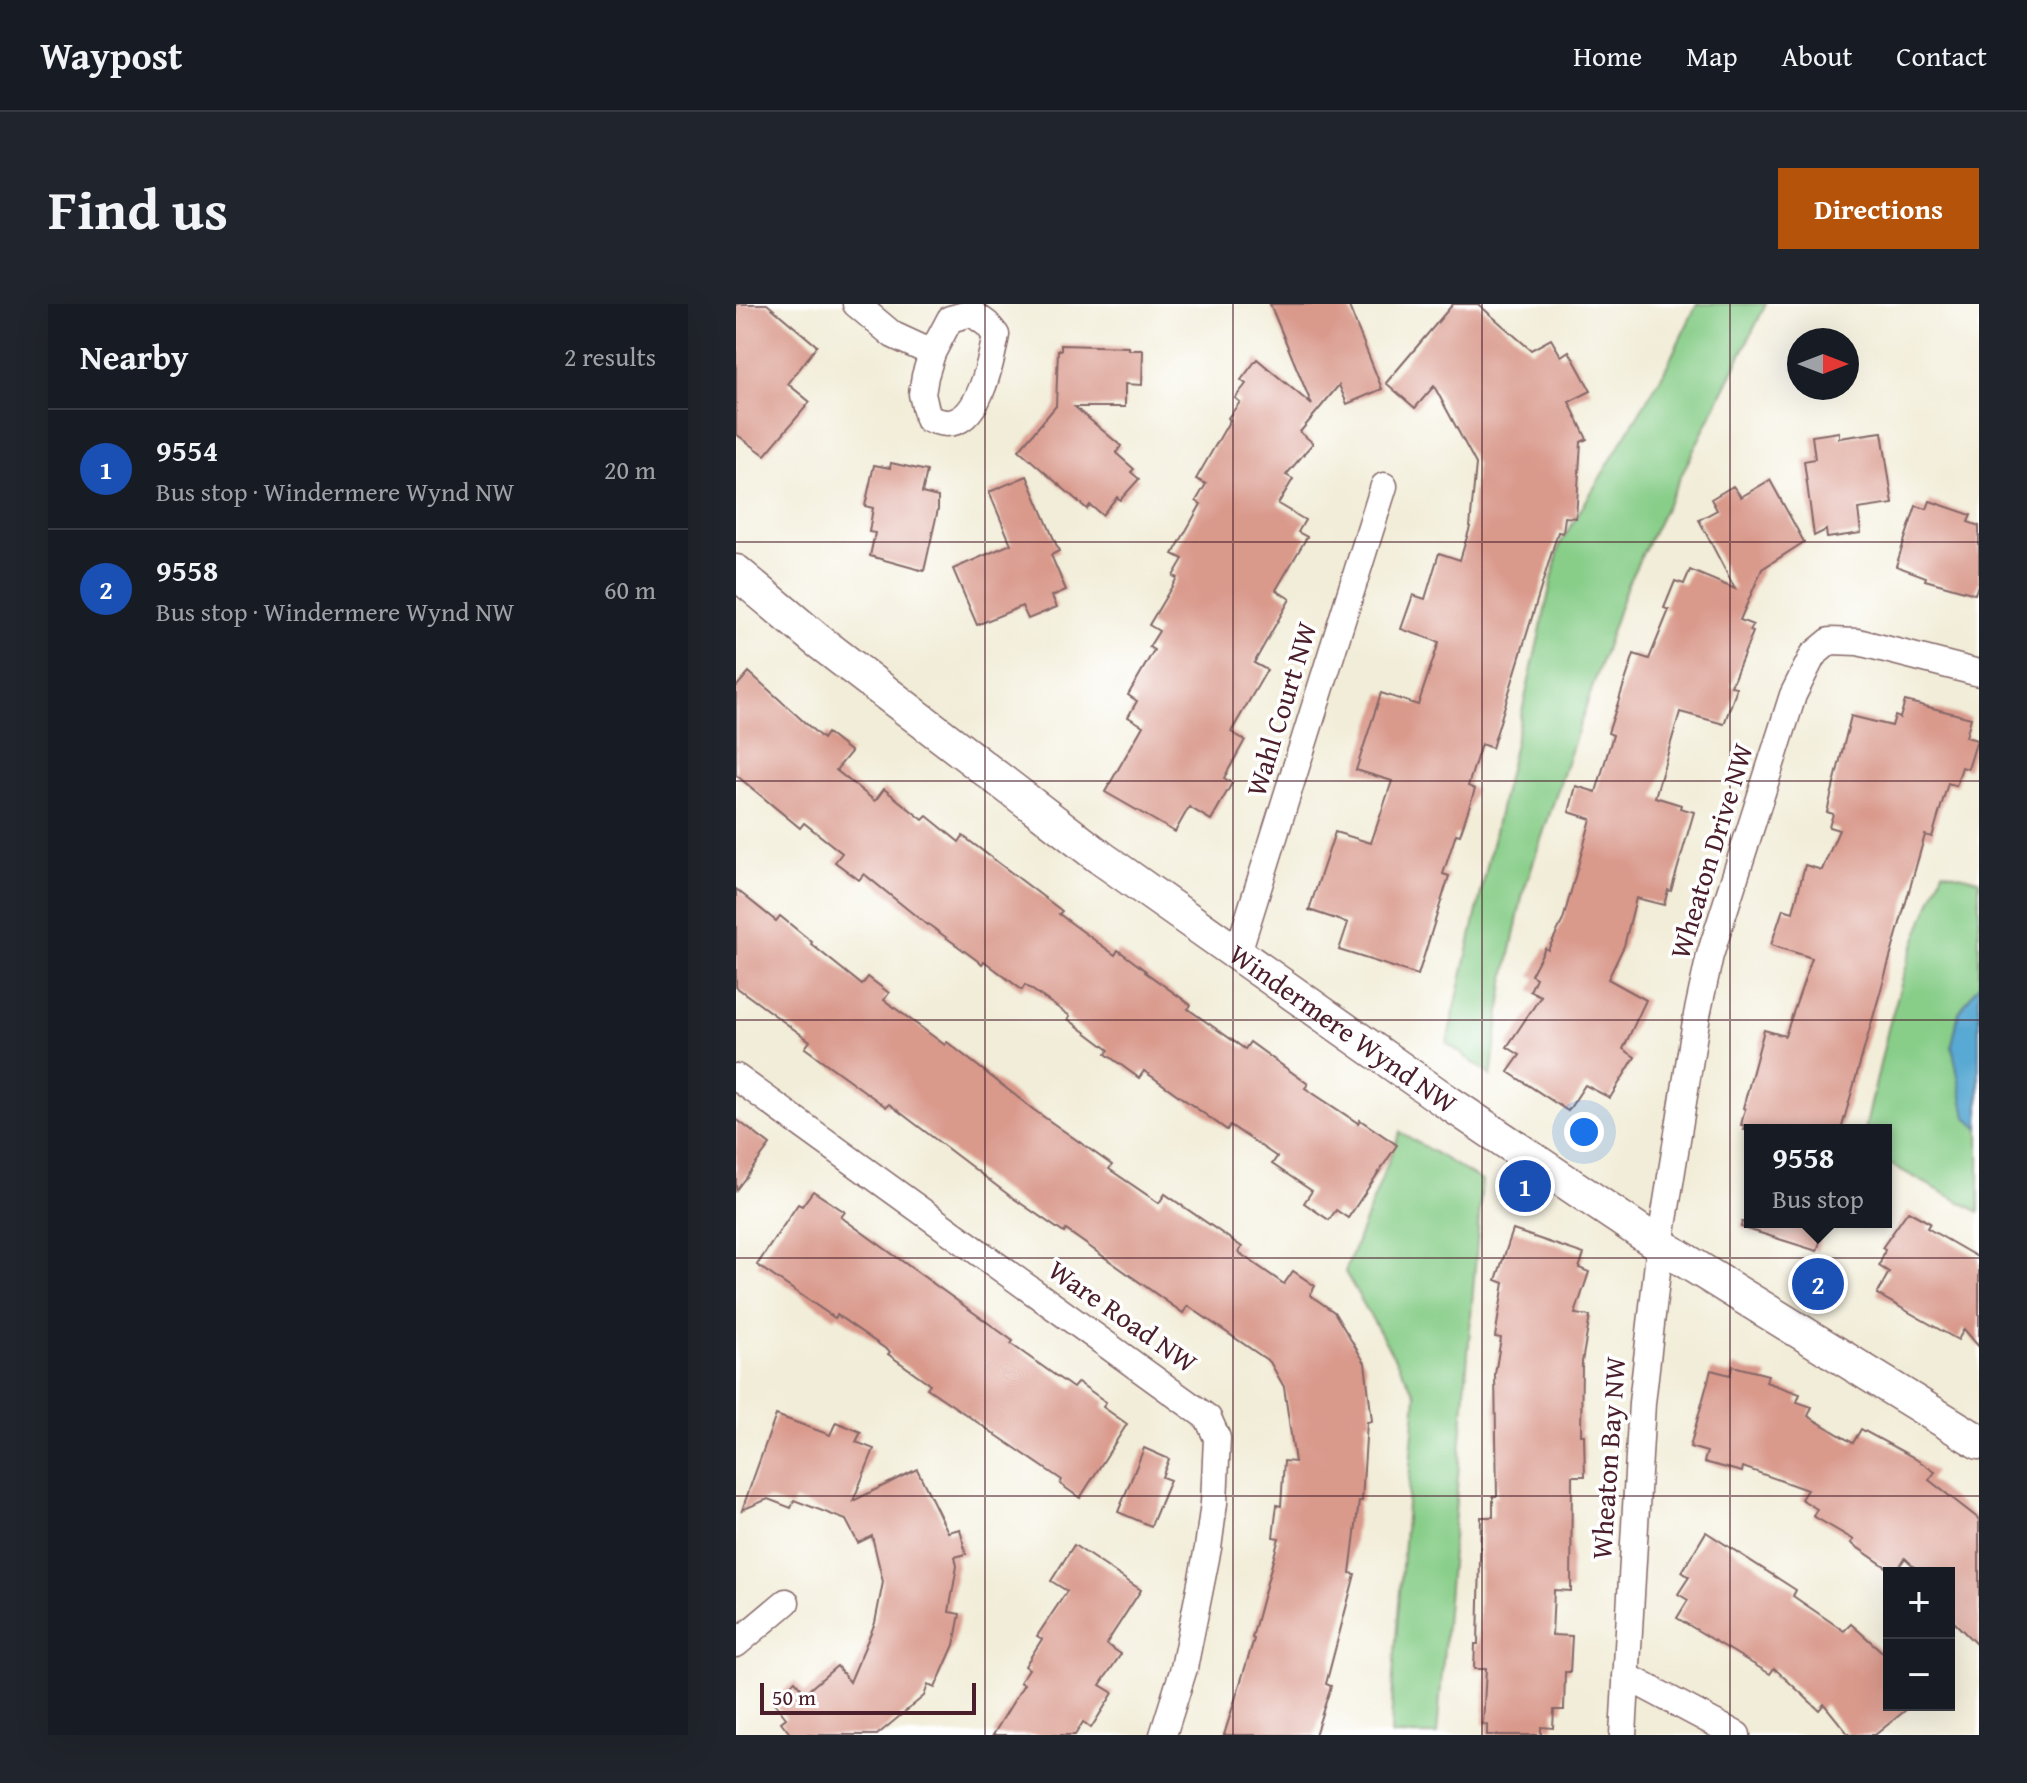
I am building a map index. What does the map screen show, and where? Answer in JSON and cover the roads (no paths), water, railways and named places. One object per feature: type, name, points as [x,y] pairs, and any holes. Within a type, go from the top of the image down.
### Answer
[{"type":"street","points":[[856,304],[893,335],[932,353]]},
{"type":"street","name":"Wahl Court NW","points":[[1238,952],[1384,486]]},
{"type":"street","name":"Windermere Wynd NW","points":[[736,572],[817,640],[1100,857],[1443,1099],[1660,1245],[1979,1442]]},
{"type":"street","name":"Wheaton Drive NW","points":[[1660,1245],[1697,1015],[1710,955],[1793,695],[1813,655],[1830,641],[1858,642],[1979,673]]},
{"type":"street","name":"Ware Road NW","points":[[736,1077],[1208,1418],[1217,1438],[1217,1462],[1208,1548],[1184,1668],[1163,1735]]},
{"type":"street","name":"Wheaton Bay NW","points":[[1623,1735],[1642,1403],[1660,1245]]},
{"type":"street","points":[[736,1644],[786,1602]]},
{"type":"street","points":[[1626,1676],[1737,1735]]},
{"type":"water","points":[[1979,984],[1979,1129],[1966,1117],[1952,1045],[1959,1012]]},
{"type":"place","name":"9554","points":[[1525,1186]]},
{"type":"place","name":"9558","points":[[1818,1284]]}]
